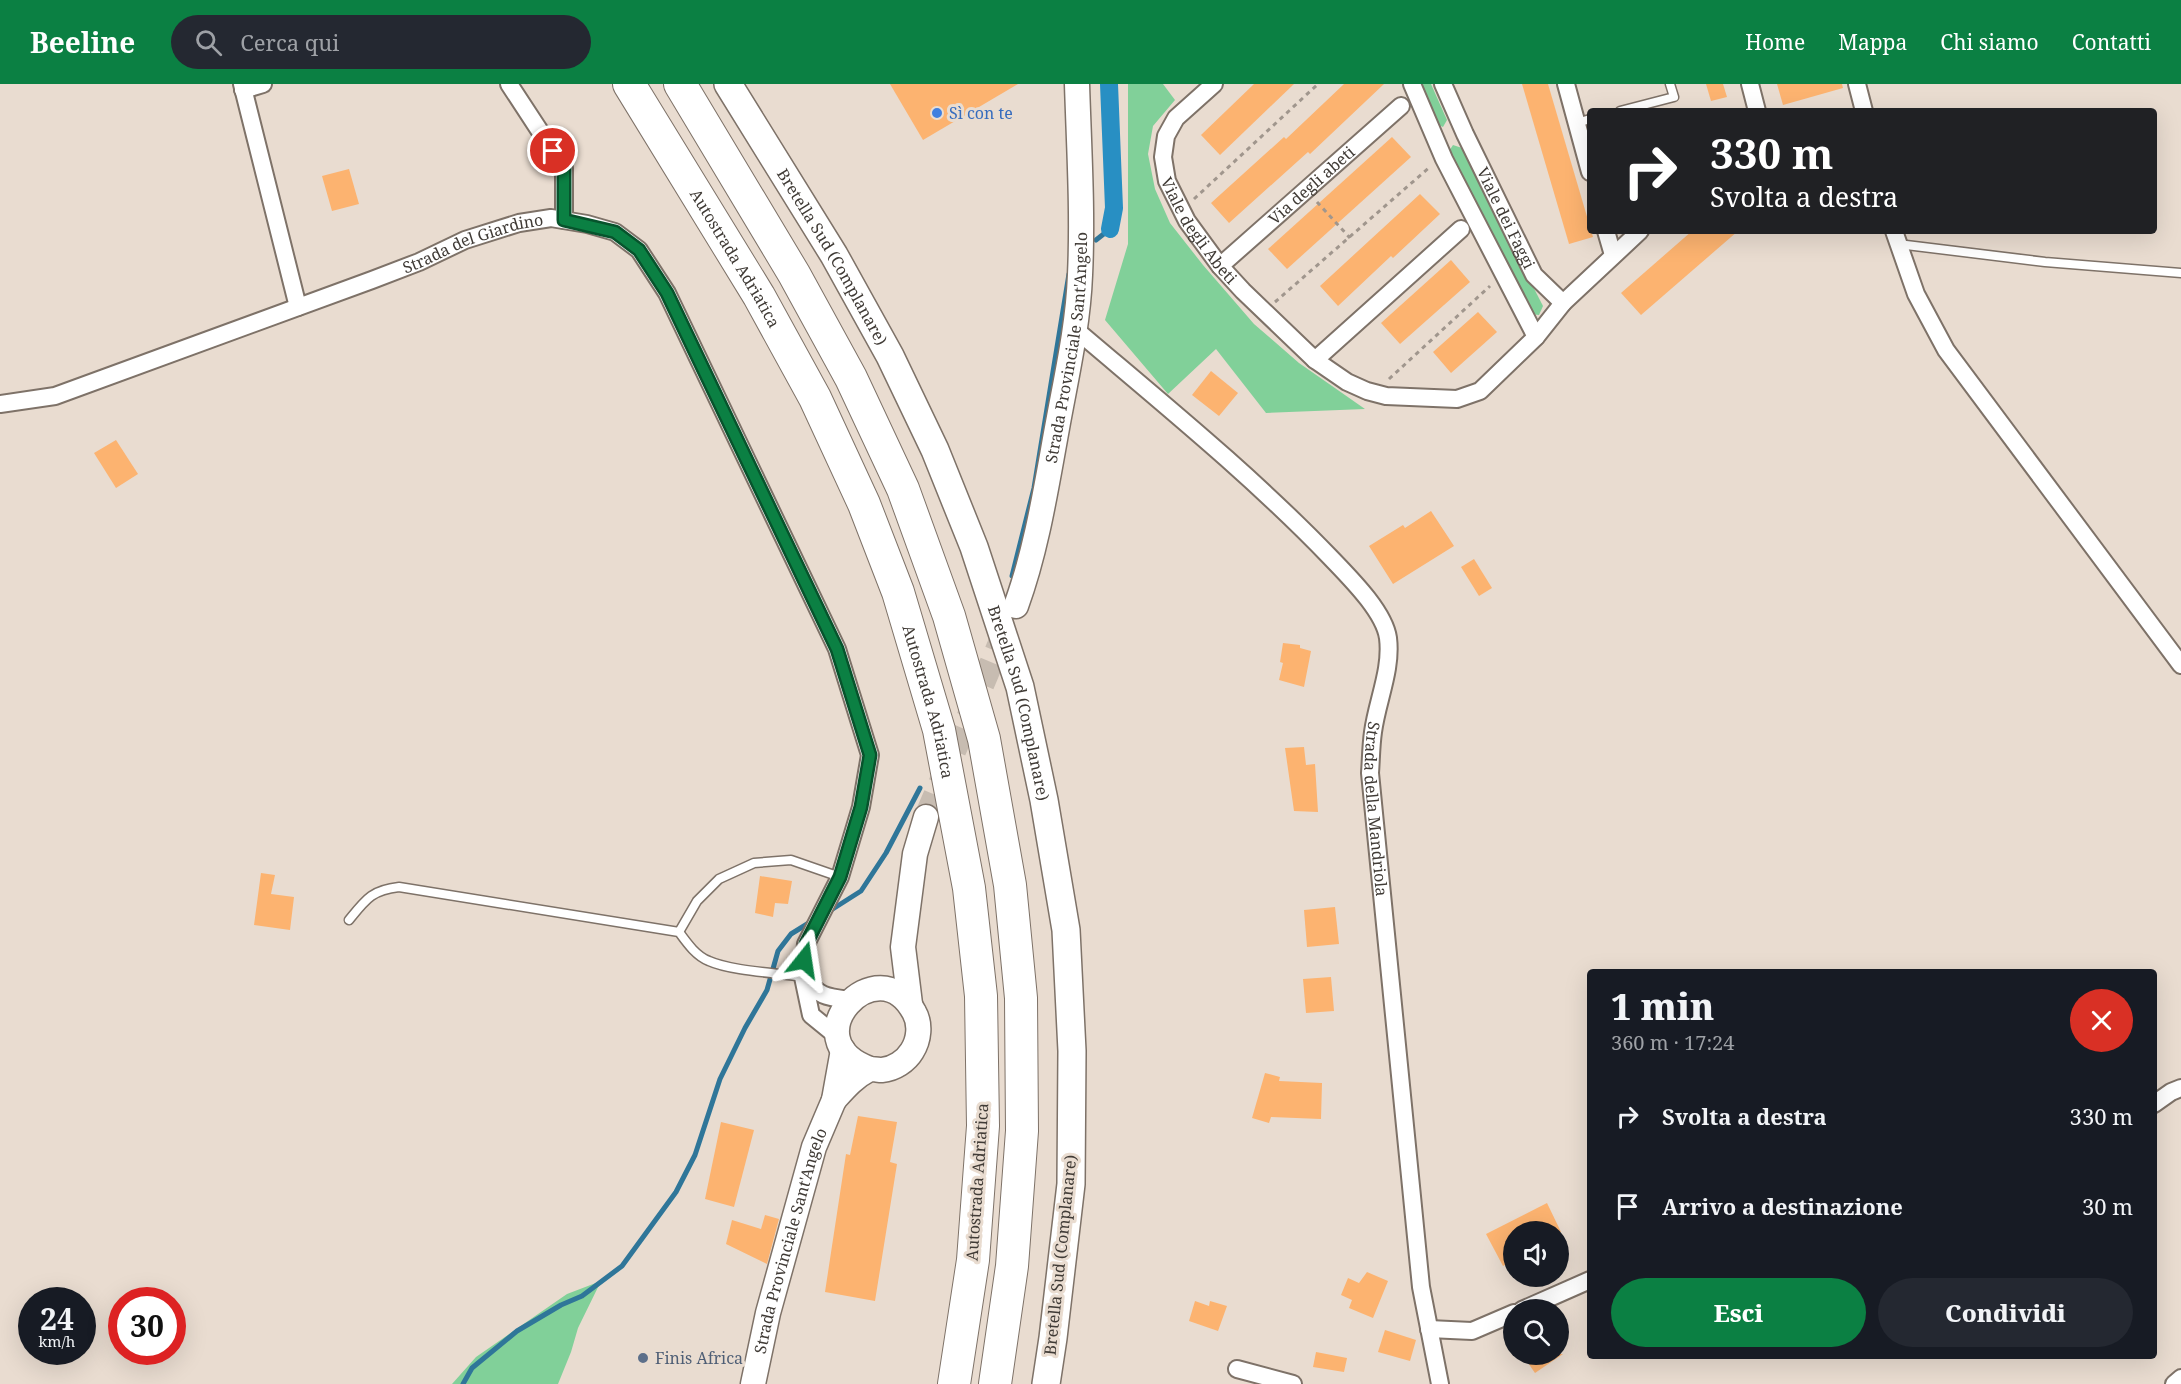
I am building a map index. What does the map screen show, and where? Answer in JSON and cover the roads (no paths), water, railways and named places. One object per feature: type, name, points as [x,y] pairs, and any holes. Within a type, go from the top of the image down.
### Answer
[{"type":"highway","name":"Autostrada Adriatica","points":[[629,84],[759,296],[815,398],[864,504],[898,592],[939,730],[969,888],[981,996],[983,1126],[973,1260],[954,1384]]},
{"type":"highway","points":[[680,84],[794,274],[851,378],[898,479],[949,616],[984,740],[1010,885],[1021,998],[1022,1131],[1012,1266],[995,1384]]},
{"type":"main road","name":"Bretella Sud (Complanare)","points":[[728,84],[834,255],[890,356],[935,450],[974,548],[1020,687],[1044,800],[1066,930],[1072,1051],[1071,1184],[1046,1384]]},
{"type":"main road","name":"Strada Provinciale Sant'Angelo","points":[[1016,606],[1037,534],[1075,329],[1082,225],[1077,84]]},
{"type":"main road","name":"Strada Provinciale Sant'Angelo","points":[[834,1100],[850,1082],[870,1069],[882,1070],[905,1060],[917,1039],[918,1027],[916,1015],[910,1004],[903,947],[915,855],[926,818]]},
{"type":"main road","name":"Strada Provinciale Sant'Angelo","points":[[874,989],[903,947]]},
{"type":"main road","points":[[850,1000],[861,992],[874,989],[888,990],[900,995],[910,1004]]},
{"type":"main road","name":"Strada Provinciale Sant'Angelo","points":[[753,1384],[768,1313],[811,1158],[834,1100],[840,1043],[837,1023],[850,1000]]},
{"type":"main road","points":[[840,1043],[850,1059],[870,1069]]},
{"type":"street","points":[[263,84],[243,87],[298,307]]},
{"type":"street","points":[[509,84],[564,168],[564,220]]},
{"type":"street","name":"Viale degli Abeti","points":[[1214,84],[1176,118],[1166,136],[1162,157],[1167,181],[1187,220],[1220,266],[1282,330],[1315,360]]},
{"type":"street","name":"Viale dei Faggi","points":[[1412,84],[1449,168],[1536,337]]},
{"type":"street","name":"Viale dei Faggi","points":[[1443,84],[1464,134],[1534,275],[1563,303]]},
{"type":"street","points":[[1568,84],[1583,121],[1587,150]]},
{"type":"street","points":[[1750,84],[1756,108]]},
{"type":"street","points":[[1857,84],[1863,108]]},
{"type":"street","name":"Via degli abeti","points":[[1220,266],[1401,106]]},
{"type":"street","name":"Strada del Giardino","points":[[0,404],[56,396],[419,262],[465,240],[519,223],[551,219],[564,220],[615,232],[639,250],[667,293],[837,649],[870,755],[861,807],[840,877],[806,944],[803,977],[811,1015],[840,1043]]},
{"type":"street","points":[[1461,229],[1315,360],[1347,382],[1386,396],[1457,399],[1480,391],[1536,337],[1563,303],[1637,234]]},
{"type":"street","points":[[1607,234],[1613,255]]},
{"type":"street","points":[[1895,237],[1916,294],[1946,350],[2181,665]]},
{"type":"street","name":"Strada della Mandriola","points":[[1075,329],[1240,469],[1286,512],[1350,578],[1376,611],[1388,636],[1389,661],[1373,732],[1370,773],[1421,1287],[1440,1384]]},
{"type":"street","points":[[803,977],[815,992],[850,1000]]},
{"type":"street","points":[[2157,1102],[2170,1092],[2181,1088]]},
{"type":"street","points":[[1547,1299],[1587,1281]]},
{"type":"street","points":[[1429,1329],[1472,1331],[1503,1318]]},
{"type":"street","points":[[1237,1369],[1293,1384]]},
{"type":"street","points":[[2174,1384],[2181,1378]]},
{"type":"lane","points":[[1632,108],[1674,97],[1670,84]]},
{"type":"lane","points":[[1895,237],[2045,262],[2181,273]]},
{"type":"lane","points":[[679,932],[697,901],[719,879],[754,863],[791,860],[840,877]]},
{"type":"lane","points":[[349,920],[367,897],[382,889],[399,887],[679,932],[691,949],[708,961],[733,968],[803,977]]},
{"type":"waterway","points":[[1109,84],[1114,208],[1110,229]]},
{"type":"waterway","points":[[1096,240],[1110,229]]},
{"type":"waterway","points":[[1012,576],[1034,488],[1069,274]]},
{"type":"waterway","points":[[828,912],[861,891],[886,853],[920,788]]},
{"type":"waterway","points":[[463,1384],[472,1368],[517,1331],[561,1305],[582,1296],[622,1266],[676,1192],[695,1155],[720,1079],[767,990],[778,951],[791,934],[812,921]]},
{"type":"tunnel","points":[[926,817],[1008,624]]},
{"type":"place","name":"Sì con te","points":[[937,113]]},
{"type":"place","name":"Finis Africa","points":[[643,1358]]}]
